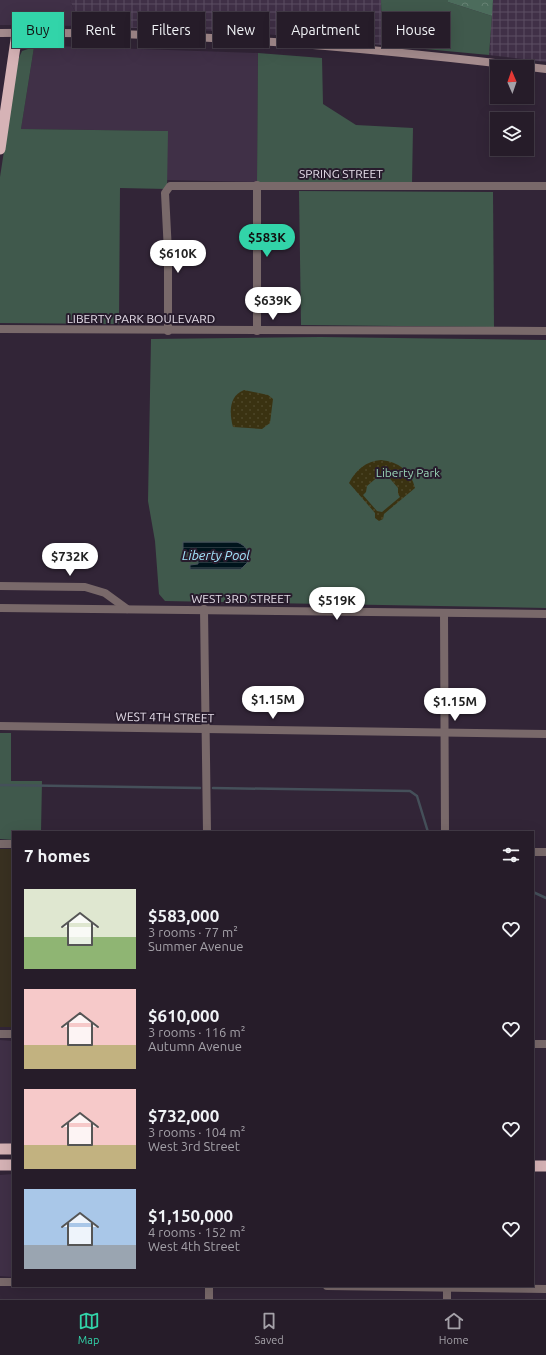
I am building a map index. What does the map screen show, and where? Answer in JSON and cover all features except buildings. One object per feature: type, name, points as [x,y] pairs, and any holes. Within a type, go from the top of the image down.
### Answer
[{"type":"highway","points":[[0,149],[15,48]]},
{"type":"highway","points":[[0,1149],[12,1149]]},
{"type":"highway","points":[[0,1165],[12,1166]]},
{"type":"highway","points":[[534,1166],[546,1166]]},
{"type":"main road","points":[[0,33],[12,33]]},
{"type":"main road","points":[[64,34],[221,39],[467,59],[546,69]]},
{"type":"street","points":[[257,185],[257,331]]},
{"type":"street","name":"SPRING STREET","points":[[168,331],[165,194],[170,186],[546,186]]},
{"type":"street","name":"LIBERTY PARK BOULEVARD","points":[[0,329],[168,331],[546,331]]},
{"type":"street","points":[[0,586],[85,587],[105,593],[127,609]]},
{"type":"street","name":"WEST 3RD STREET","points":[[0,608],[204,609],[546,614]]},
{"type":"street","points":[[204,609],[207,831]]},
{"type":"street","points":[[444,613],[446,831]]},
{"type":"street","name":"WEST 4TH STREET","points":[[0,726],[546,734]]},
{"type":"street","points":[[0,844],[12,844]]},
{"type":"street","points":[[534,852],[546,852]]},
{"type":"street","points":[[0,1034],[12,1034]]},
{"type":"street","points":[[534,1044],[546,1044]]},
{"type":"street","points":[[0,1282],[12,1282]]},
{"type":"street","points":[[209,1287],[209,1299]]},
{"type":"street","points":[[447,1299],[447,1287],[546,1289]]},
{"type":"shaded area","points":[[0,0],[70,0],[75,12],[72,12],[72,26],[64,26],[64,12],[12,12],[12,25],[0,25]]},
{"type":"shaded area","points":[[70,0],[381,0],[382,45],[374,44],[374,12],[277,12],[277,35],[269,34],[269,12],[213,12],[213,31],[205,31],[205,12],[138,12],[138,28],[130,28],[130,12],[75,12]]},
{"type":"shaded area","points":[[493,0],[546,0],[546,62],[489,55]]},
{"type":"shaded area","points":[[64,46],[72,47],[72,48],[258,53],[257,182],[167,180],[167,131],[21,129],[34,48],[64,48]]},
{"type":"shaded area","points":[[0,849],[12,849],[12,1027],[0,1027]]},
{"type":"shaded area","points":[[0,1040],[12,1041],[12,1146],[0,1143]]},
{"type":"shaded area","points":[[12,1174],[12,1277],[0,1276],[0,1175]]},
{"type":"green space","points":[[381,0],[448,0],[448,2],[492,16],[489,55],[414,48],[450,48],[450,12],[382,12],[382,45]]},
{"type":"green space","points":[[448,0],[493,0],[492,16],[448,2]]},
{"type":"green space","points":[[34,48],[21,129],[168,131],[167,189],[120,188],[119,324],[0,323],[0,177],[18,60],[22,51]]},
{"type":"green space","points":[[258,53],[322,58],[323,104],[356,125],[413,128],[412,184],[257,182]]},
{"type":"green space","points":[[299,191],[493,192],[494,327],[301,325]]},
{"type":"green space","name":"Liberty Park","points":[[320,337],[546,340],[546,608],[165,601],[159,594],[155,541],[148,501],[151,339]]},
{"type":"green space","points":[[0,733],[11,733],[11,781],[42,781],[41,831],[12,831],[12,840],[0,839]]},
{"type":"sand","points":[[244,390],[268,395],[273,399],[270,423],[262,429],[233,427],[231,405],[235,396]]},
{"type":"sand","points":[[376,461],[387,461],[399,465],[411,477],[415,488],[384,514],[383,519],[379,521],[375,518],[375,513],[349,483],[358,470],[366,464]],"holes":[[[381,474],[386,474],[398,488],[398,494],[400,497],[382,512],[377,511],[363,495],[366,492],[367,486]]]},
{"type":"water","name":"Liberty Pool","points":[[183,542],[237,542],[243,545],[247,550],[249,555],[248,562],[241,569],[190,569],[190,565],[198,564],[198,553],[183,552]]},
{"type":"waterway","points":[[0,785],[200,788]]},
{"type":"waterway","points":[[213,788],[410,791],[417,796],[428,831]]},
{"type":"waterway","points":[[534,892],[546,898]]}]
